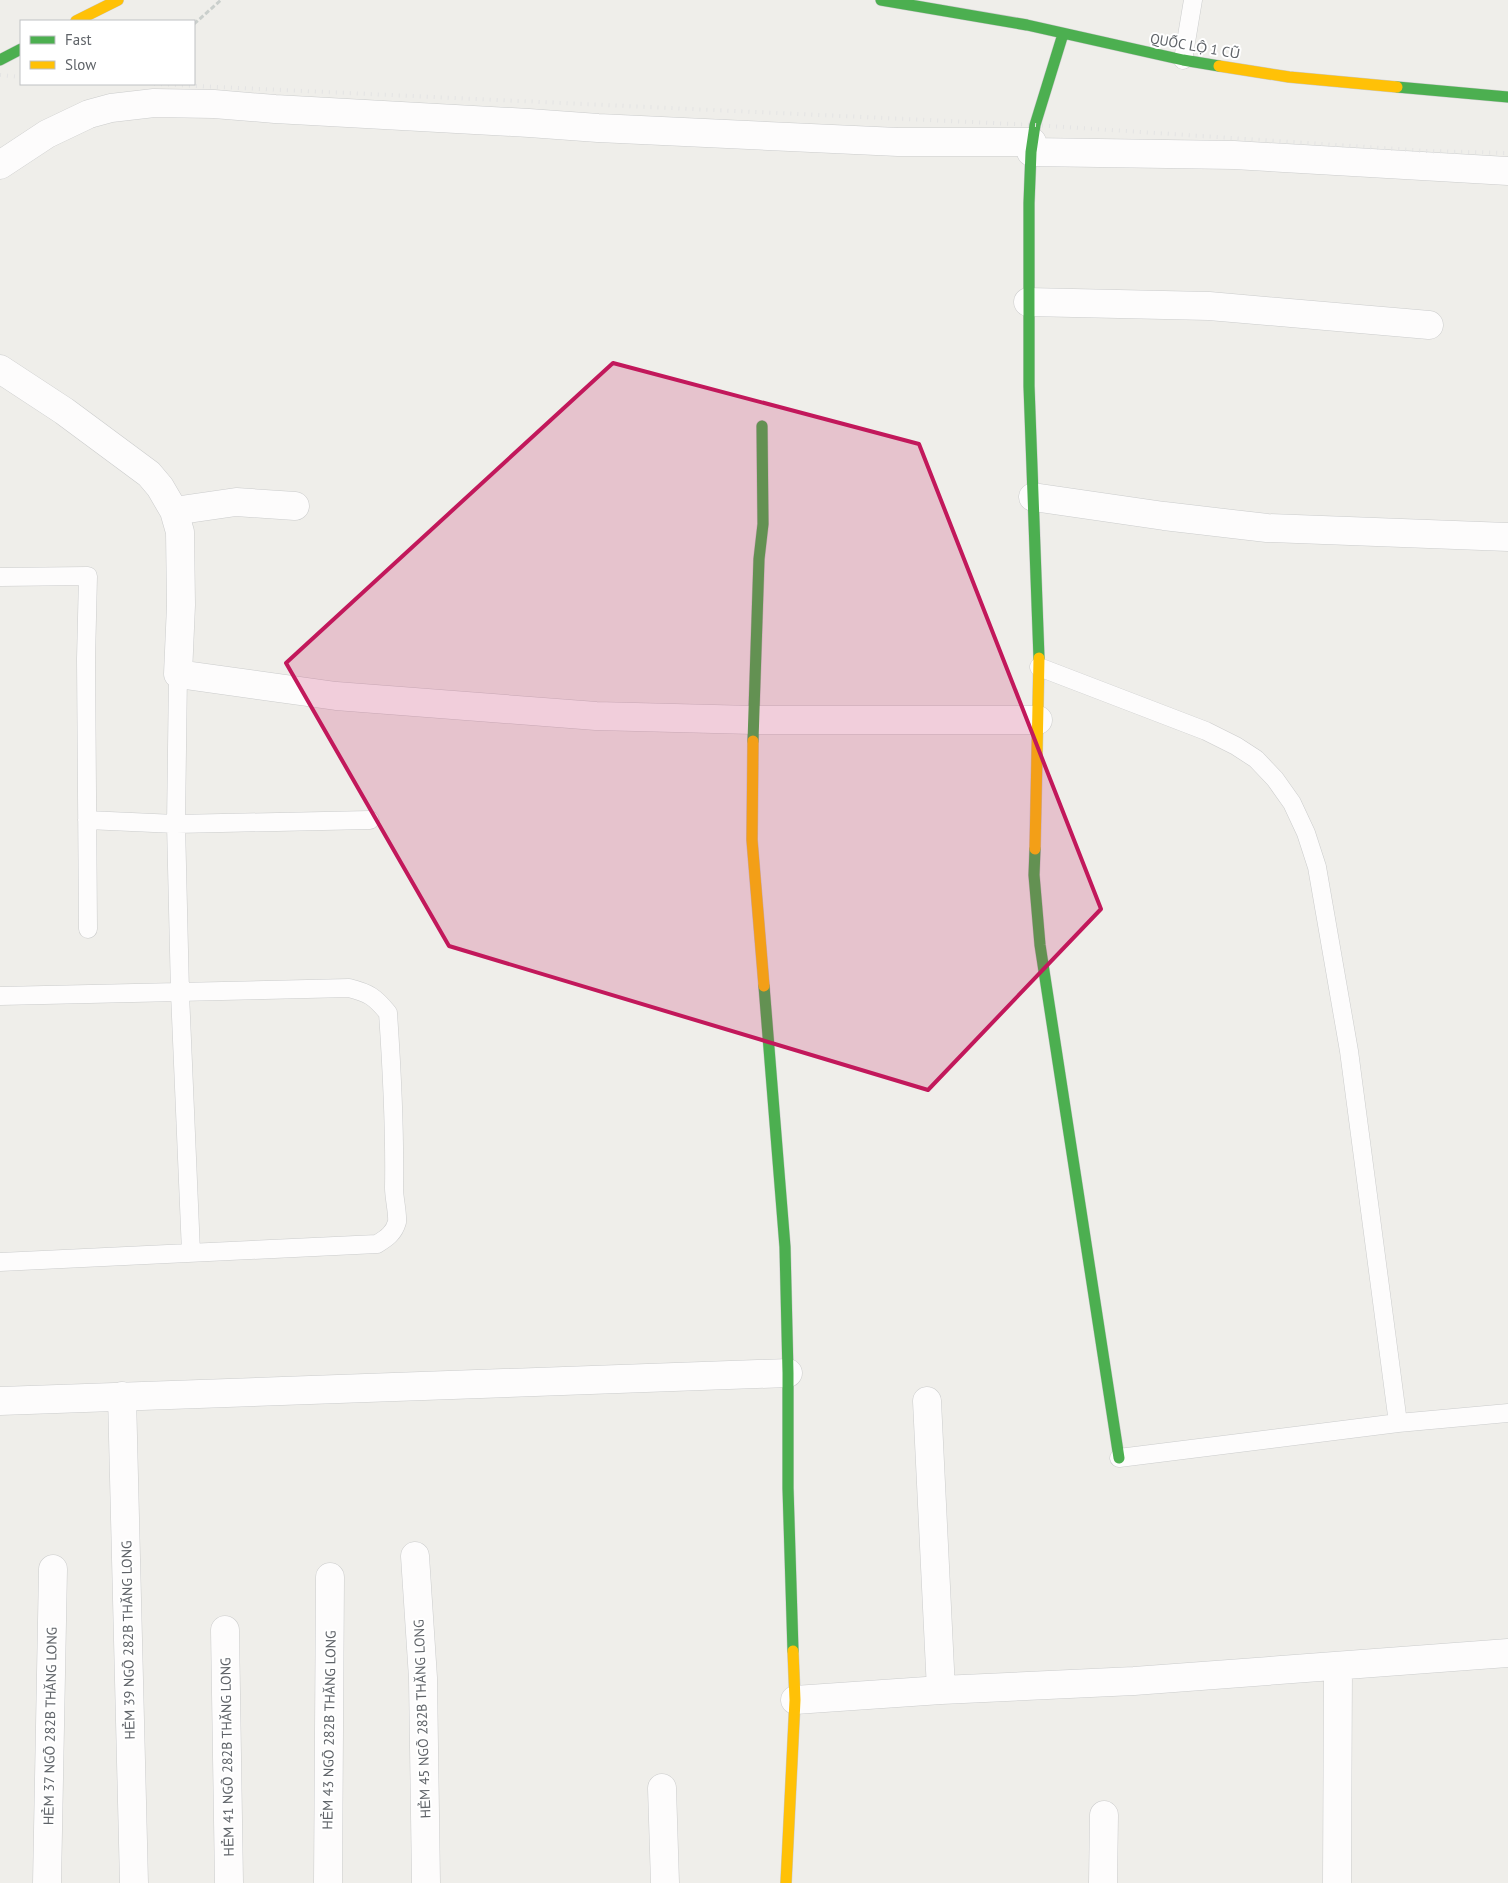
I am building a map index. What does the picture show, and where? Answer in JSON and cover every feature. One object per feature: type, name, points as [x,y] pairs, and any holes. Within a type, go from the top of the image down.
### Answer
[{"type":"street","points":[[78,20],[118,0]]},
{"type":"street","name":"QUỐC LỘ 1 CŨ","points":[[881,0],[1027,25],[1183,60],[1289,77],[1508,97]]},
{"type":"street","points":[[1063,34],[1035,125],[1029,203],[1028,302],[1034,559],[1039,667],[1034,875],[1040,944],[1119,1458]]},
{"type":"street","points":[[0,60],[20,50]]},
{"type":"street","points":[[0,165],[47,134],[89,114],[111,108],[154,103],[214,104],[274,110],[529,122],[598,128],[1234,155],[1508,171]]},
{"type":"street","points":[[1028,302],[1209,306],[1429,325]]},
{"type":"street","points":[[0,369],[64,411],[149,474],[160,487],[174,512],[180,532],[181,605],[178,674],[336,696],[596,716],[753,720],[1038,720]]},
{"type":"street","points":[[762,426],[764,524],[759,559],[753,720],[752,840],[784,1247],[788,1373],[788,1488],[795,1700],[786,1883]]},
{"type":"street","points":[[1033,497],[1164,516],[1267,528],[1508,537]]},
{"type":"street","points":[[174,512],[236,502],[295,506]]},
{"type":"street","points":[[0,1401],[788,1373]]},
{"type":"street","name":"HẺM 39 NGÕ 282B THĂNG LONG","points":[[122,1396],[134,1883]]},
{"type":"street","points":[[927,1401],[941,1690]]},
{"type":"street","name":"HẺM 45 NGÕ 282B THĂNG LONG","points":[[415,1556],[423,1678],[426,1883]]},
{"type":"street","name":"HẺM 37 NGÕ 282B THĂNG LONG","points":[[47,1883],[53,1569]]},
{"type":"street","name":"HẺM 43 NGÕ 282B THĂNG LONG","points":[[328,1883],[330,1577]]},
{"type":"street","name":"HẺM 41 NGÕ 282B THĂNG LONG","points":[[225,1630],[229,1883]]},
{"type":"street","points":[[795,1700],[1134,1680],[1508,1652]]},
{"type":"street","points":[[1337,1883],[1338,1666]]},
{"type":"street","points":[[662,1788],[665,1883]]},
{"type":"street","points":[[1102,1883],[1104,1815]]},
{"type":"lane","points":[[1183,60],[1194,0]]},
{"type":"lane","points":[[0,577],[88,576],[86,659],[88,929]]},
{"type":"lane","points":[[1039,667],[1206,731],[1236,746],[1262,765],[1275,779],[1292,803],[1306,833],[1317,867],[1349,1051],[1398,1423]]},
{"type":"lane","points":[[178,674],[176,824],[180,993],[191,1252]]},
{"type":"lane","points":[[87,820],[176,824],[370,820]]},
{"type":"lane","points":[[0,996],[349,988],[367,993],[378,1000],[388,1013],[395,1153],[394,1200],[397,1220],[393,1231],[387,1238],[377,1244],[0,1262]]},
{"type":"lane","points":[[1119,1458],[1398,1423],[1508,1413]]},
{"type":"path","points":[[195,23],[221,0]]},
{"type":"highlighted area","points":[[613,363],[919,444],[1101,909],[928,1090],[449,946],[286,663]]},
{"type":"railway","points":[[0,75],[20,77]]},
{"type":"railway","points":[[175,85],[1035,125],[1428,151],[1508,153]]},
{"type":"traffic: fast","points":[[881,0],[1027,25],[1183,60],[1219,66]]},
{"type":"traffic: fast","points":[[1039,658],[1029,386],[1029,203],[1031,152],[1035,125],[1063,34]]},
{"type":"traffic: fast","points":[[0,60],[20,50]]},
{"type":"traffic: fast","points":[[1397,87],[1508,97]]},
{"type":"traffic: fast","points":[[753,741],[759,559],[763,524],[762,426]]},
{"type":"traffic: fast","points":[[1035,849],[1034,875],[1040,945],[1119,1458]]},
{"type":"traffic: fast","points":[[764,986],[785,1247],[788,1488],[793,1651]]},
{"type":"traffic: slow","points":[[78,20],[118,0]]},
{"type":"traffic: slow","points":[[1219,66],[1289,77],[1397,87]]},
{"type":"traffic: slow","points":[[1035,849],[1039,658]]},
{"type":"traffic: slow","points":[[753,741],[752,840],[764,986]]},
{"type":"traffic: slow","points":[[786,1883],[795,1700],[793,1651]]}]
